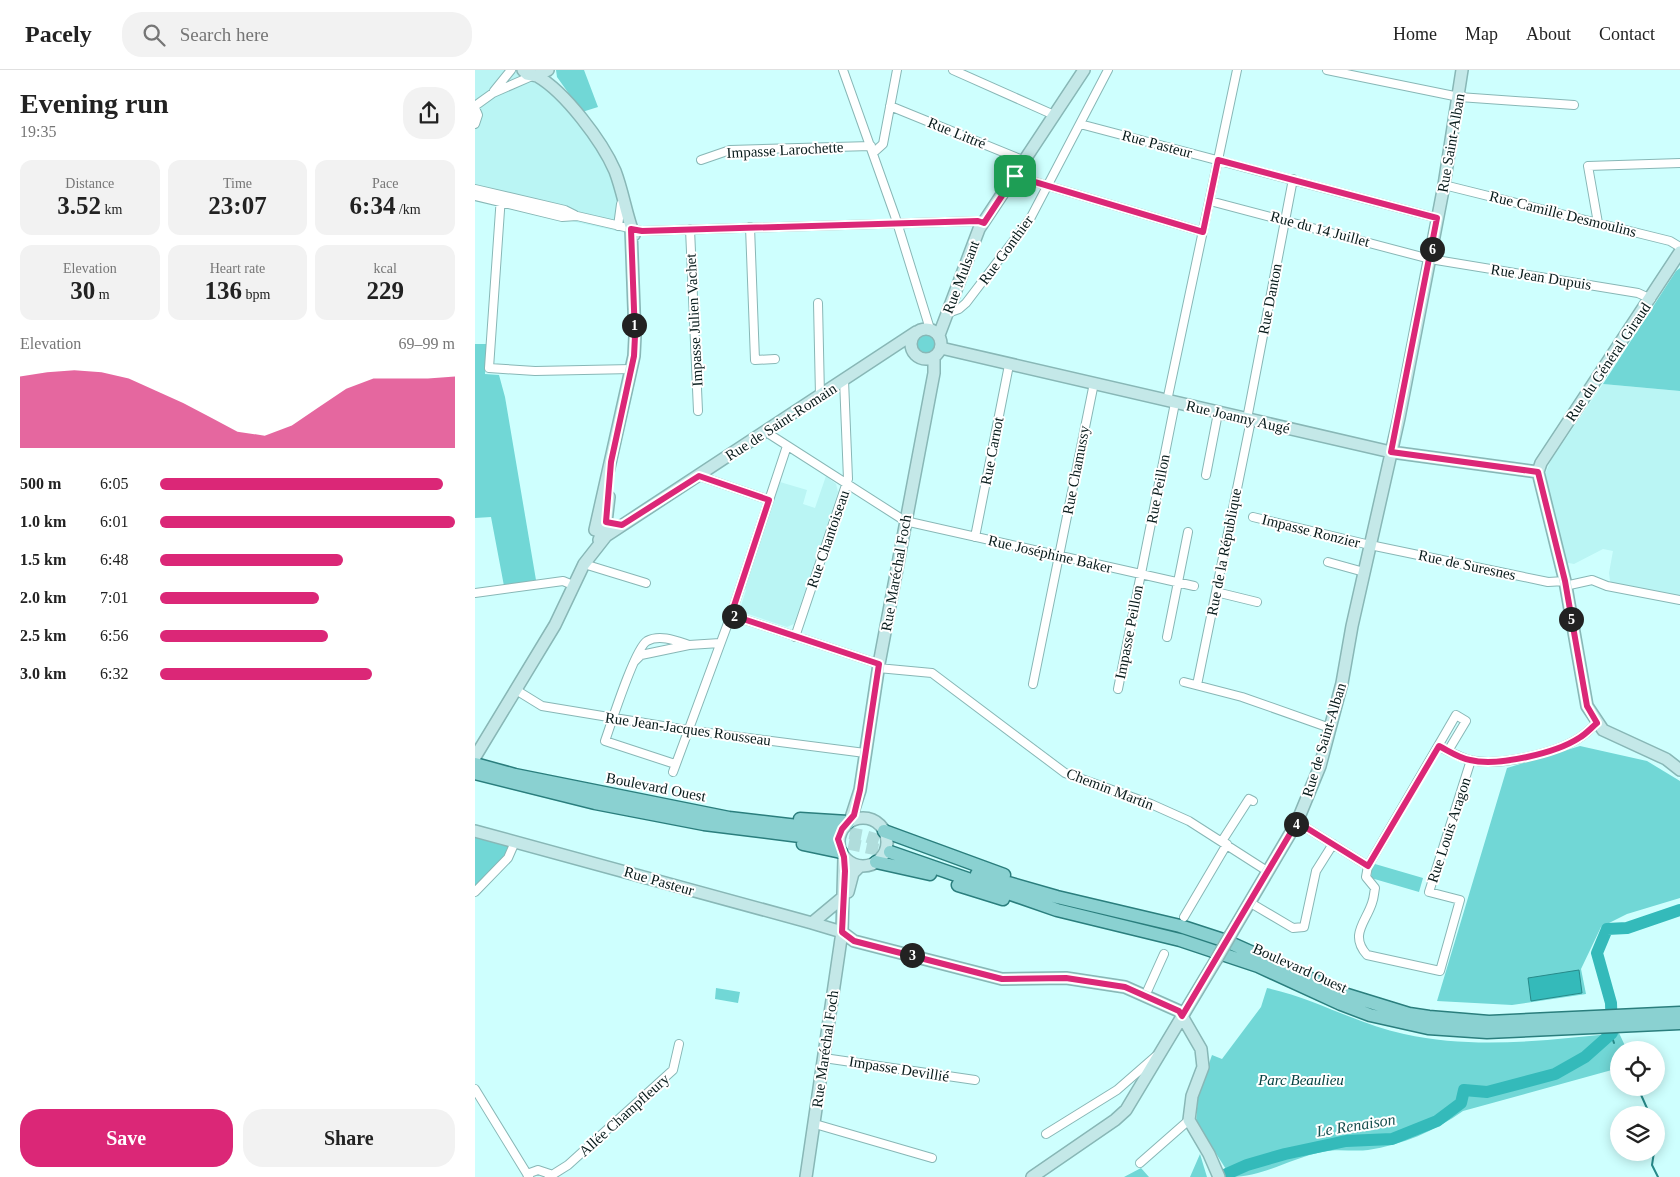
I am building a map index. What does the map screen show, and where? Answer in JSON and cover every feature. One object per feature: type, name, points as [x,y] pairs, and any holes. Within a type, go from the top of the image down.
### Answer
[{"type":"main road","name":"Boulevard Ouest","points":[[475,759],[515,775],[729,818],[831,835],[704,824],[595,803],[475,773]]},
{"type":"main road","points":[[595,803],[620,812],[703,831],[813,846],[842,854]]},
{"type":"main road","points":[[687,810],[849,822]]},
{"type":"main road","points":[[884,831],[988,868],[1057,897]]},
{"type":"main road","name":"Boulevard Ouest","points":[[1597,1021],[1489,1022],[1409,1014],[1344,994],[1226,941],[1180,926],[1057,897],[892,848],[1057,910],[1180,940],[1258,966],[1341,1004],[1370,1015],[1428,1028],[1487,1032],[1680,1013]]},
{"type":"main road","points":[[876,862],[922,871],[984,895],[1057,910]]},
{"type":"main road","name":"Boulevard Ouest","points":[[1622,1019],[1680,1023]]},
{"type":"street","points":[[493,93],[511,70]]},
{"type":"street","points":[[475,124],[478,115],[475,107],[493,93],[530,74],[548,70]]},
{"type":"street","points":[[552,70],[562,95],[599,144],[614,170],[631,229],[637,243],[638,270],[632,369],[611,462],[603,526]]},
{"type":"street","points":[[843,70],[934,332],[938,352],[927,359],[919,358],[911,348],[911,341],[916,332],[934,332]]},
{"type":"street","points":[[872,150],[883,144],[897,70]]},
{"type":"street","points":[[953,70],[1054,116]]},
{"type":"street","name":"Rue Mulsant","points":[[934,332],[948,313],[964,267],[984,223],[1083,70]]},
{"type":"street","name":"Rue Gonthier","points":[[948,313],[959,309],[966,303],[1021,234],[1108,70]]},
{"type":"street","points":[[1171,402],[1203,232],[1237,70]]},
{"type":"street","points":[[1327,70],[1459,97],[1574,105]]},
{"type":"street","name":"Rue Saint-Alban","points":[[1391,452],[1444,185],[1462,70]]},
{"type":"street","points":[[530,74],[562,95]]},
{"type":"street","name":"Rue Littré","points":[[890,106],[1025,160]]},
{"type":"street","name":"Rue Pasteur","points":[[1080,124],[1437,218]]},
{"type":"street","name":"Impasse Larochette","points":[[701,160],[730,150],[872,150]]},
{"type":"street","points":[[1598,223],[1588,166],[1680,163]]},
{"type":"street","points":[[614,170],[621,203],[618,226]]},
{"type":"street","points":[[1015,176],[1203,232]]},
{"type":"street","name":"Rue Danton","points":[[1249,419],[1293,179]]},
{"type":"street","name":"Rue Camille Desmoulins","points":[[1444,185],[1670,241],[1680,247]]},
{"type":"street","points":[[475,189],[501,198]]},
{"type":"street","points":[[475,196],[501,198],[565,210],[577,216],[642,231],[978,221],[984,223]]},
{"type":"street","points":[[501,198],[489,368],[535,371],[632,369]]},
{"type":"street","name":"Rue du 14 Juillet","points":[[1210,201],[1430,259]]},
{"type":"street","points":[[750,227],[755,360],[775,359]]},
{"type":"street","name":"Impasse Julien Vachet","points":[[690,229],[698,411]]},
{"type":"street","name":"Rue du Général Giraud","points":[[1538,472],[1541,464],[1651,299],[1680,252]]},
{"type":"street","name":"Rue Jean Dupuis","points":[[1430,259],[1637,292],[1651,299]]},
{"type":"street","points":[[818,303],[821,396]]},
{"type":"street","name":"Rue de Saint-Romain","points":[[603,526],[622,525],[916,332]]},
{"type":"street","name":"Rue de Saint-Romain","points":[[890,350],[902,345],[911,348]]},
{"type":"street","name":"Rue Joanny Augé","points":[[938,352],[1094,383],[1391,452],[1538,472]]},
{"type":"street","name":"Rue Maréchal Foch","points":[[849,822],[860,790],[879,666],[938,352]]},
{"type":"street","name":"Rue Carnot","points":[[975,537],[1009,365]]},
{"type":"street","name":"Rue Chantoiseau","points":[[795,636],[847,484],[844,380]]},
{"type":"street","name":"Rue Chamussy","points":[[1033,684],[1094,383]]},
{"type":"street","name":"Rue Peillon","points":[[1140,575],[1171,402]]},
{"type":"street","points":[[1206,475],[1219,412]]},
{"type":"street","name":"Rue de la République","points":[[1197,685],[1249,419]]},
{"type":"street","name":"Rue Joséphine Baker","points":[[766,432],[905,521],[1194,586]]},
{"type":"street","points":[[673,772],[731,615],[787,446]]},
{"type":"street","name":"Rue de Saint-Alban","points":[[1032,1177],[1115,1120],[1136,1096],[1297,822],[1319,766],[1342,683],[1351,626],[1391,452]]},
{"type":"street","points":[[1538,472],[1565,583],[1587,706],[1597,723],[1614,736],[1666,760],[1680,770]]},
{"type":"street","points":[[699,476],[769,500]]},
{"type":"street","name":"Impasse Ronzier","points":[[1253,517],[1370,545]]},
{"type":"street","name":"Rue de Saint-Romain","points":[[584,564],[597,546],[603,526]]},
{"type":"street","name":"Rue de Saint-Romain","points":[[475,759],[555,625],[603,526]]},
{"type":"street","points":[[1167,637],[1188,532]]},
{"type":"street","name":"Rue de Suresnes","points":[[1370,545],[1548,582],[1565,583],[1592,580],[1607,586],[1680,600]]},
{"type":"street","points":[[1328,562],[1364,572]]},
{"type":"street","points":[[584,564],[646,583]]},
{"type":"street","name":"Impasse Peillon","points":[[1118,689],[1140,575]]},
{"type":"street","points":[[475,593],[563,582],[573,585]]},
{"type":"street","points":[[1216,592],[1257,602]]},
{"type":"street","name":"Chemin Martin","points":[[731,615],[879,666],[932,673],[1065,773],[1151,804],[1189,821],[1267,871]]},
{"type":"street","points":[[675,764],[605,741],[643,644],[649,640],[664,638],[689,645]]},
{"type":"street","points":[[635,662],[641,655],[689,645],[720,643]]},
{"type":"street","points":[[1184,682],[1243,697],[1330,728]]},
{"type":"street","name":"Rue Jean-Jacques Rousseau","points":[[516,690],[542,706],[687,730],[865,754]]},
{"type":"street","points":[[1297,822],[1368,866],[1456,715],[1466,720],[1448,751]]},
{"type":"street","points":[[1439,746],[1471,760],[1495,761],[1518,759],[1561,747],[1579,738],[1597,723]]},
{"type":"street","name":"Rue Louis Aragon","points":[[1368,866],[1366,877],[1375,888],[1372,904],[1359,926],[1364,951],[1367,955],[1440,971],[1460,900],[1429,892],[1471,760]]},
{"type":"street","name":"Rue Maréchal Foch","points":[[860,790],[869,818]]},
{"type":"street","points":[[1184,917],[1249,799],[1253,801]]},
{"type":"street","points":[[869,818],[876,821],[884,831],[887,839],[885,850],[876,862],[860,866],[842,854],[839,835],[849,822],[869,818]]},
{"type":"street","name":"Rue Pasteur","points":[[475,831],[812,923],[841,927],[854,941],[1002,979],[1066,978],[1125,987],[1179,1011],[1182,1016]]},
{"type":"street","points":[[475,892],[508,858],[515,842]]},
{"type":"street","points":[[1249,902],[1293,928],[1304,927],[1316,871],[1333,844]]},
{"type":"street","name":"Rue Maréchal Foch","points":[[841,927],[842,854]]},
{"type":"street","name":"Rue Maréchal Foch","points":[[806,1177],[815,1124],[841,927],[853,873],[860,866]]},
{"type":"street","points":[[812,923],[842,898]]},
{"type":"street","points":[[1145,996],[1165,954]]},
{"type":"street","points":[[1182,1016],[1201,1049],[1203,1067],[1192,1096],[1189,1120],[1219,1177]]},
{"type":"street","name":"Allée Champfleury","points":[[528,1175],[538,1170],[551,1176],[568,1165],[673,1070],[679,1044]]},
{"type":"street","points":[[1046,1134],[1117,1090],[1152,1058],[1160,1055]]},
{"type":"street","name":"Impasse Devillié","points":[[824,1058],[975,1080]]},
{"type":"street","points":[[475,1089],[528,1175]]},
{"type":"street","points":[[1141,1162],[1189,1120]]},
{"type":"street","points":[[815,1124],[932,1158]]},
{"type":"shaded area","points":[[475,70],[545,70],[611,171],[626,233],[475,200]]},
{"type":"shaded area","points":[[1603,384],[1680,391],[1680,597],[1613,584],[1610,581],[1609,573],[1613,551],[1603,549],[1574,564],[1564,562],[1545,477],[1546,472],[1551,460]]},
{"type":"shaded area","points":[[826,476],[836,484],[838,492],[794,624],[787,627],[745,613],[741,606],[746,590],[744,589],[780,482],[807,490],[803,504],[815,508]]},
{"type":"shaded area","points":[[1579,970],[1582,993],[1531,1001],[1528,978]]},
{"type":"green space","points":[[556,70],[584,70],[598,107],[582,112],[557,77]]},
{"type":"green space","points":[[1680,268],[1680,391],[1603,384],[1676,271]]},
{"type":"green space","points":[[927,333],[934,336],[937,343],[934,350],[927,353],[920,350],[917,343],[920,336]]},
{"type":"green space","points":[[475,344],[487,344],[485,374],[499,375],[505,397],[536,580],[504,586],[491,517],[475,518]]},
{"type":"green space","points":[[1580,746],[1647,761],[1680,781],[1680,898],[1627,914],[1601,927],[1581,969],[1586,994],[1512,1005],[1437,1001],[1507,768]]},
{"type":"green space","points":[[475,834],[510,844],[505,857],[475,890]]},
{"type":"green space","points":[[1375,864],[1423,878],[1419,892],[1371,878],[1372,866]]},
{"type":"green space","points":[[716,988],[740,992],[738,1003],[715,999]]},
{"type":"green space","name":"Parc Beaulieu","points":[[1267,988],[1302,998],[1387,1030],[1431,1039],[1485,1043],[1619,1033],[1623,1041],[1610,1041],[1610,1070],[1463,1111],[1430,1131],[1393,1145],[1368,1150],[1333,1150],[1322,1152],[1299,1158],[1266,1171],[1231,1177],[1196,1122],[1198,1095],[1212,1055],[1222,1059],[1261,1007]]},
{"type":"green space","points":[[1200,1154],[1207,1177],[1190,1177]]},
{"type":"green space","points":[[1141,1168],[1149,1177],[1124,1177]]},
{"type":"waterway","name":"Le Renaison","points":[[1220,1177],[1247,1165],[1285,1154],[1346,1141],[1392,1139],[1437,1121],[1461,1103],[1464,1090],[1487,1092],[1555,1074],[1585,1057],[1612,1033],[1611,1003],[1597,953],[1607,929],[1627,928],[1680,910]]},
{"type":"waterway","points":[[1605,1040],[1613,1041]]},
{"type":"waterway","points":[[1642,1096],[1646,1106]]},
{"type":"waterway","points":[[1653,1161],[1652,1165],[1658,1177]]},
{"type":"tunnel","points":[[832,830],[865,836],[894,845]]},
{"type":"tunnel","points":[[831,840],[889,852]]},
{"type":"route","points":[[1218,160],[1437,218],[1391,452],[1538,472],[1565,581],[1587,706],[1597,723],[1579,738],[1561,747],[1518,759],[1482,762],[1459,756],[1439,746],[1368,866],[1297,822],[1182,1016],[1179,1011],[1125,987],[1066,978],[1002,979],[903,952],[854,941],[842,932],[842,898],[845,871],[844,857],[838,839],[845,824],[851,821],[854,815],[860,790],[879,664],[731,615],[769,500],[699,476],[622,525],[606,522],[611,462],[634,356],[631,229],[642,231],[978,221],[984,223],[1015,176],[1203,232],[1218,160]]}]
